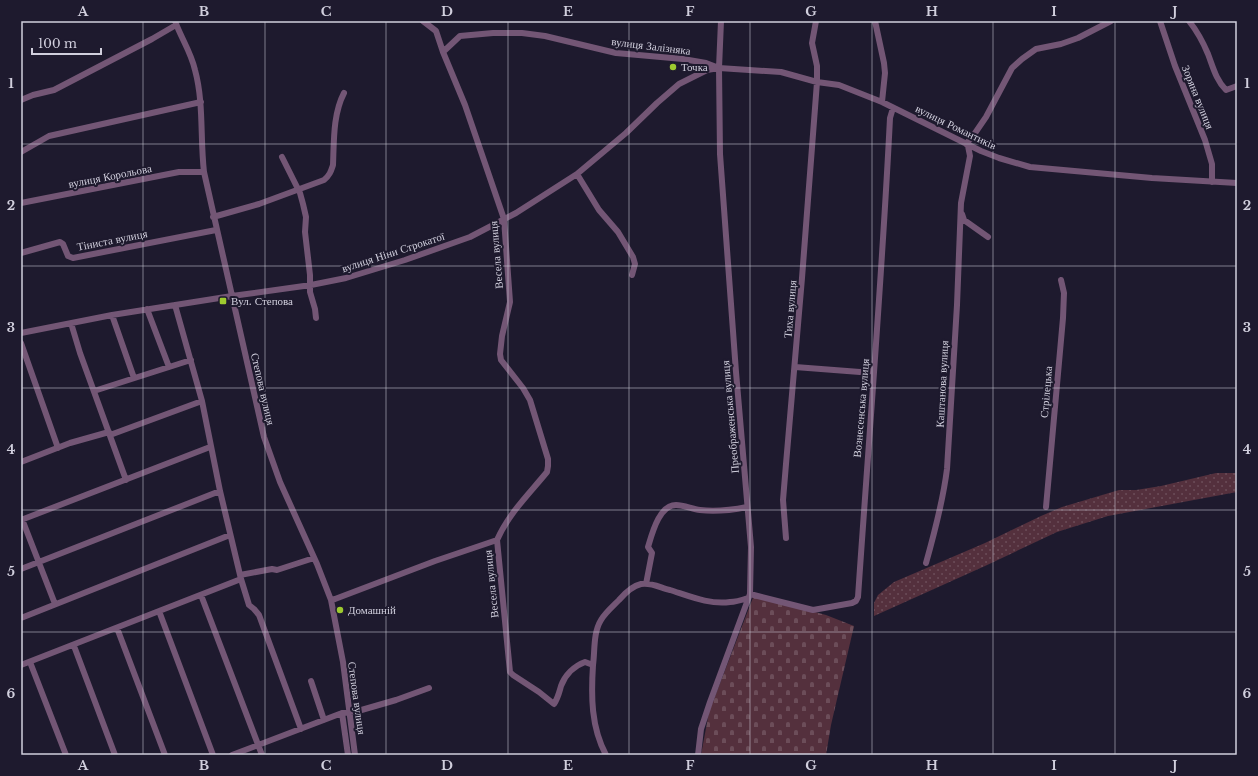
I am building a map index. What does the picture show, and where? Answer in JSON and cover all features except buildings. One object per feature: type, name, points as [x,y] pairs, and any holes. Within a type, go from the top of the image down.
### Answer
[{"type":"street","name":"Весела вулиця","points":[[423,21],[436,31],[465,106],[504,220],[510,302],[502,336],[500,354],[501,360],[523,388],[530,400],[548,459],[547,472],[508,519],[497,540],[510,672],[554,704],[558,699],[565,676],[580,663],[585,662],[592,665]]},
{"type":"street","name":"Преображенська вулиця","points":[[698,755],[701,730],[749,596],[750,547],[720,154],[719,68],[721,21]]},
{"type":"street","name":"Тиха вулиця","points":[[786,538],[784,500],[817,82],[817,66],[812,43],[816,21]]},
{"type":"street","points":[[876,21],[885,73],[882,102]]},
{"type":"street","points":[[967,145],[986,118],[999,95],[1006,77],[1017,63],[1036,49],[1062,44],[1078,38],[1111,21]]},
{"type":"street","name":"Зоряна вулиця","points":[[1160,21],[1175,66],[1205,140],[1212,164],[1212,182]]},
{"type":"street","points":[[1189,21],[1197,32],[1208,54],[1217,79],[1226,90],[1237,86]]},
{"type":"street","points":[[21,100],[33,95],[54,90],[152,39],[175,23]]},
{"type":"street","name":"Степова вулиця","points":[[175,23],[192,56],[199,88],[204,172],[264,437],[280,482],[331,600],[343,662],[355,755]]},
{"type":"street","name":"вулиця Залізняка","points":[[443,52],[460,36],[493,33],[522,33],[551,37],[616,53],[683,59],[706,63],[719,68]]},
{"type":"street","name":"вулиця Романтиків","points":[[719,68],[782,72],[817,82],[839,85],[882,102],[967,145],[999,158],[1030,167],[1113,175],[1237,183]]},
{"type":"street","name":"вулиця Ніни Строкатої","points":[[21,333],[147,309],[311,285],[369,272],[470,237],[504,220],[577,174],[626,133],[679,84],[707,70],[719,68]]},
{"type":"street","points":[[213,217],[259,204],[324,180],[329,176],[333,165],[336,115],[344,93]]},
{"type":"street","points":[[21,152],[49,136],[201,102]]},
{"type":"street","name":"Вознесенська вулиця","points":[[749,596],[813,610],[852,603],[856,601],[858,597],[881,281],[890,118],[893,108]]},
{"type":"street","name":"Каштанова вулиця","points":[[926,563],[939,516],[945,489],[947,469],[957,305],[961,203],[970,156],[967,145]]},
{"type":"street","points":[[282,157],[298,189],[306,217],[305,232],[311,285],[310,292],[316,318]]},
{"type":"street","name":"вулиця Корольова","points":[[21,203],[179,172],[204,172]]},
{"type":"street","points":[[577,174],[598,210],[618,232],[633,257],[635,264],[632,275]]},
{"type":"street","points":[[961,212],[964,220],[988,237]]},
{"type":"street","name":"Тіниста вулиця","points":[[21,253],[60,242],[68,256],[73,258],[216,230]]},
{"type":"street","name":"Стрілецька","points":[[1046,506],[1063,318],[1064,294],[1061,280]]},
{"type":"street","points":[[175,305],[202,401],[210,447],[230,535],[249,605],[258,615],[300,729]]},
{"type":"street","points":[[147,309],[169,367]]},
{"type":"street","points":[[112,315],[134,378]]},
{"type":"street","points":[[71,323],[80,353],[126,480]]},
{"type":"street","points":[[21,343],[58,448]]},
{"type":"street","points":[[94,391],[191,360]]},
{"type":"street","points":[[795,367],[860,372],[874,371]]},
{"type":"street","points":[[21,462],[70,443],[110,433],[202,401]]},
{"type":"street","points":[[55,604],[22,520],[210,447]]},
{"type":"street","points":[[21,569],[220,491]]},
{"type":"street","points":[[646,584],[652,553],[648,547],[655,525],[666,509],[672,505],[700,510],[736,509],[747,507]]},
{"type":"street","points":[[21,618],[230,535]]},
{"type":"street","points":[[331,600],[435,561],[497,540]]},
{"type":"street","points":[[21,665],[74,646],[201,595],[241,577],[272,569],[277,570],[314,558]]},
{"type":"street","points":[[606,755],[595,728],[592,704],[592,665],[595,642],[600,622],[605,614],[632,587],[640,584],[656,585],[693,598],[719,603],[730,602],[749,596]]},
{"type":"street","points":[[201,595],[262,755]]},
{"type":"street","points":[[159,611],[213,755]]},
{"type":"street","points":[[117,628],[165,755]]},
{"type":"street","points":[[74,646],[115,755]]},
{"type":"street","points":[[30,662],[66,755]]},
{"type":"street","points":[[311,681],[324,720]]},
{"type":"street","points":[[232,755],[342,713],[358,711],[396,700],[429,688]]},
{"type":"street","points":[[342,713],[348,755]]},
{"type":"green space","points":[[1216,473],[1237,473],[1237,492],[1108,516],[1057,532],[874,616],[874,603],[878,595],[894,582],[985,543],[1062,507],[1119,490],[1136,490],[1161,486]]},
{"type":"green space","points":[[754,595],[826,615],[854,626],[831,725],[826,755],[701,755],[709,712]]},
{"type":"place","name":"Точка","points":[[673,67]]},
{"type":"place","name":"Вул. Степова","points":[[223,301]]},
{"type":"place","name":"Домашній","points":[[340,610]]}]
